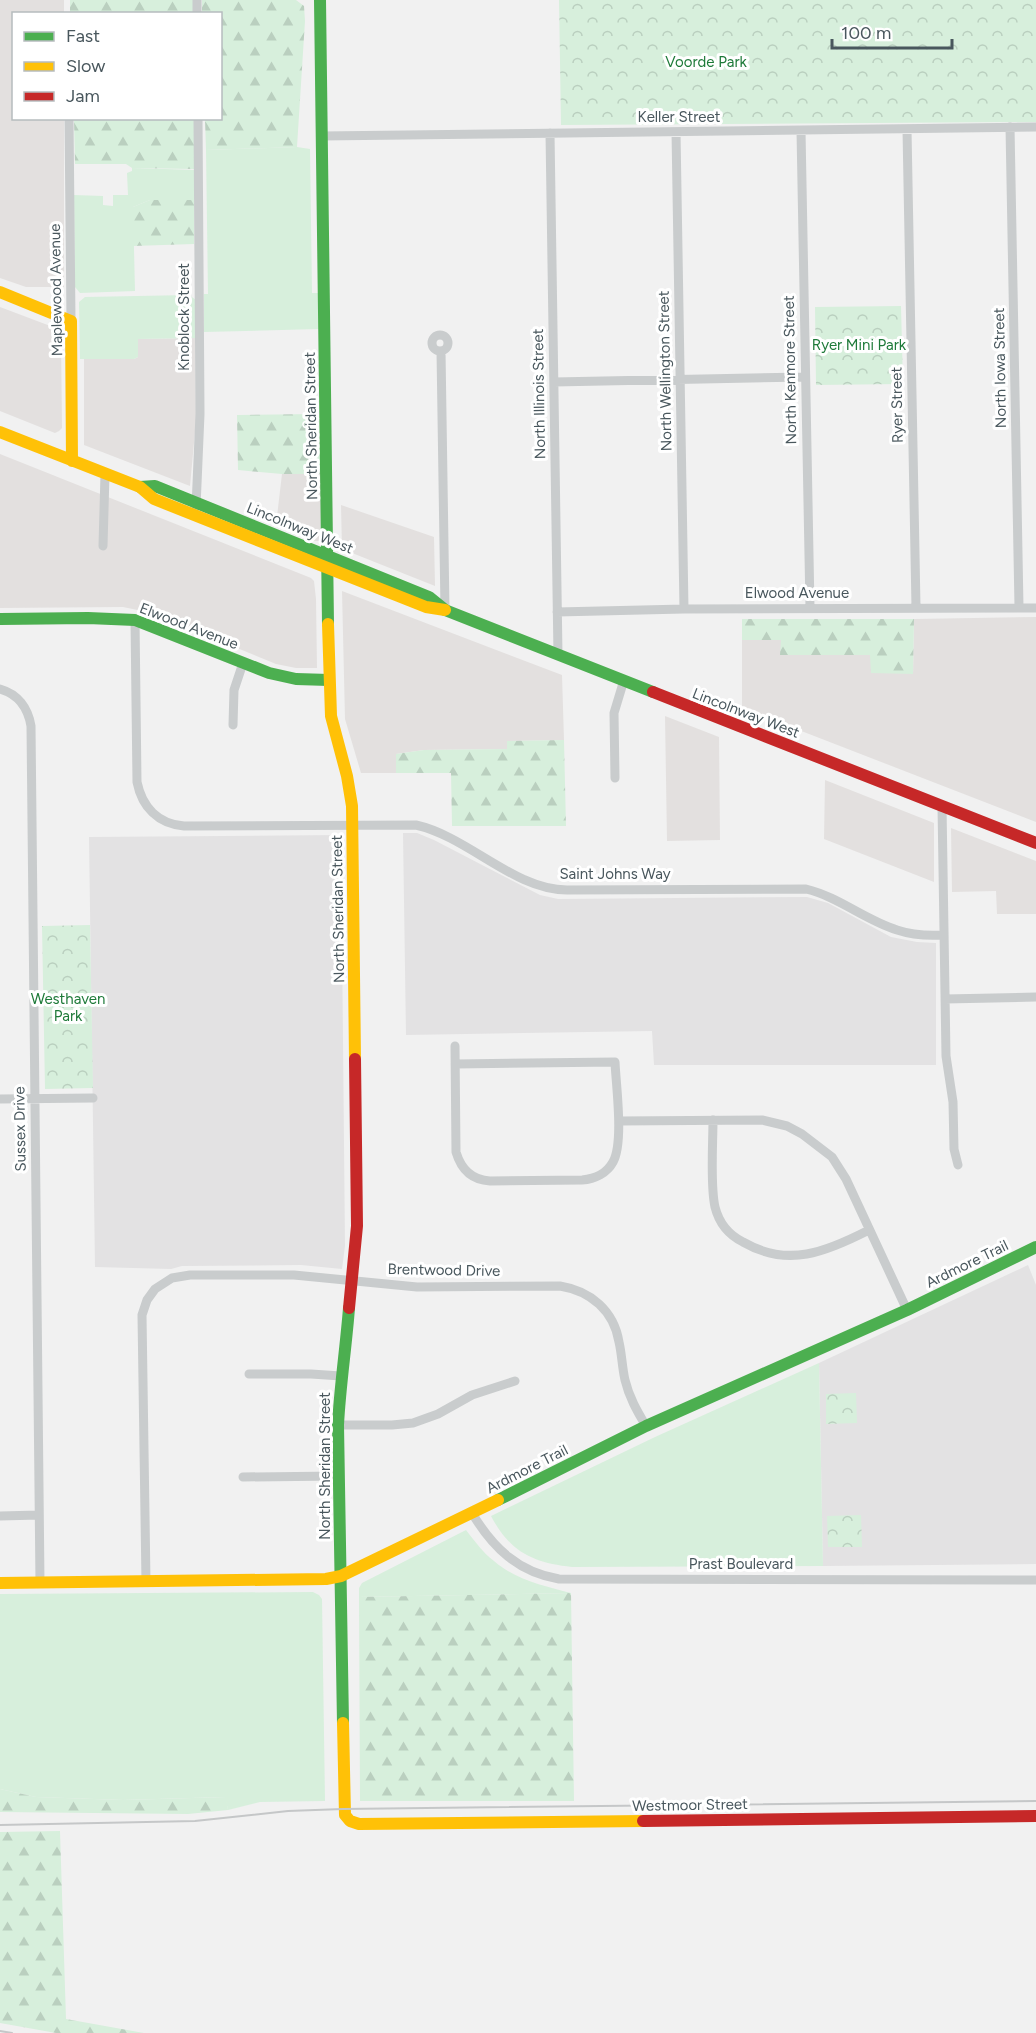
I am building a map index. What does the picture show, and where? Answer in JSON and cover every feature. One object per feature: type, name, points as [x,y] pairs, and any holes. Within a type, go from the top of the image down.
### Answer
[{"type":"street","name":"North Sheridan Street","points":[[320,0],[329,680],[332,723],[350,791],[352,824],[357,1226],[338,1425],[343,1809],[347,1819]]},
{"type":"street","name":"Maplewood Avenue","points":[[69,120],[72,461]]},
{"type":"street","name":"Knoblock Street","points":[[196,509],[200,414],[198,120]]},
{"type":"street","name":"Keller Street","points":[[322,136],[1036,127]]},
{"type":"street","name":"North Iowa Street","points":[[1010,128],[1019,607]]},
{"type":"street","name":"Ryer Street","points":[[907,130],[916,608]]},
{"type":"street","name":"North Kenmore Street","points":[[801,131],[810,608]]},
{"type":"street","name":"North Wellington Street","points":[[676,132],[684,609]]},
{"type":"street","name":"North Illinois Street","points":[[550,133],[558,655]]},
{"type":"street","points":[[0,292],[71,321]]},
{"type":"street","points":[[441,351],[445,610]]},
{"type":"street","points":[[554,382],[805,377]]},
{"type":"street","name":"Lincolnway West","points":[[0,432],[140,487],[155,486],[196,509],[328,568],[426,608],[445,610],[1036,843]]},
{"type":"street","points":[[103,546],[105,474]]},
{"type":"street","name":"Lincolnway West","points":[[196,509],[328,555],[429,597],[445,610]]},
{"type":"street","name":"Elwood Avenue","points":[[557,612],[684,609],[1036,608]]},
{"type":"street","name":"Elwood Avenue","points":[[0,619],[135,620],[282,676],[329,680]]},
{"type":"street","name":"Saint Johns Way","points":[[135,620],[137,782],[143,800],[154,815],[168,823],[184,825],[404,824],[427,828],[443,834],[526,881],[558,890],[806,889],[831,896],[895,929],[915,934],[944,935]]},
{"type":"street","points":[[233,725],[234,690],[243,663]]},
{"type":"street","points":[[615,778],[614,713],[624,680]]},
{"type":"street","name":"Sussex Drive","points":[[0,689],[16,696],[22,703],[31,726],[40,1583]]},
{"type":"street","points":[[942,806],[946,1056],[953,1102],[954,1149],[958,1165]]},
{"type":"street","points":[[945,999],[1036,998]]},
{"type":"street","points":[[455,1046],[456,1152],[467,1172],[481,1180],[582,1180],[606,1172],[617,1150],[619,1121],[615,1062],[456,1064]]},
{"type":"street","points":[[0,1099],[93,1098]]},
{"type":"street","points":[[712,1120],[715,1207],[723,1225],[736,1239],[778,1256],[800,1256],[826,1250],[869,1230]]},
{"type":"street","points":[[619,1121],[762,1120],[787,1126],[802,1134],[832,1158],[846,1179],[907,1310]]},
{"type":"street","name":"Ardmore Trail","points":[[0,1583],[283,1580],[326,1579],[341,1576],[646,1426],[907,1310],[1036,1247]]},
{"type":"street","name":"Brentwood Drive","points":[[146,1582],[142,1325],[144,1306],[155,1289],[172,1278],[190,1275],[294,1275],[417,1287],[560,1286],[581,1291],[601,1305],[611,1318],[618,1337],[627,1388],[646,1426]]},
{"type":"street","points":[[249,1374],[341,1376]]},
{"type":"street","points":[[338,1425],[413,1423],[438,1414],[472,1395],[515,1381]]},
{"type":"street","points":[[243,1477],[338,1476]]},
{"type":"street","name":"Prast Boulevard","points":[[472,1513],[489,1539],[505,1556],[538,1574],[559,1579],[1036,1580]]},
{"type":"street","points":[[0,1516],[39,1515]]},
{"type":"street","name":"Westmoor Street","points":[[347,1819],[359,1824],[1036,1816]]},
{"type":"shaded area","points":[[0,0],[64,0],[64,12],[12,12],[12,120],[64,120],[64,287],[26,287],[0,278]]},
{"type":"shaded area","points":[[0,307],[53,327],[59,332],[62,428],[55,433],[0,411]]},
{"type":"shaded area","points":[[195,338],[196,421],[190,486],[84,445],[84,359],[134,359],[138,357],[138,339]]},
{"type":"shaded area","points":[[0,454],[311,578],[314,581],[316,599],[317,668],[296,668],[276,664],[152,613],[123,607],[0,608]]},
{"type":"shaded area","points":[[282,474],[321,474],[322,536],[319,541],[313,541],[276,525]]},
{"type":"shaded area","points":[[341,505],[434,537],[435,586],[342,549]]},
{"type":"shaded area","points":[[342,591],[562,675],[564,740],[507,741],[507,749],[424,750],[396,754],[396,773],[361,773],[345,719]]},
{"type":"shaded area","points":[[1036,617],[1036,822],[742,708],[742,640],[781,640],[781,655],[871,655],[913,674],[914,619]]},
{"type":"shaded area","points":[[665,716],[719,737],[720,840],[667,841]]},
{"type":"shaded area","points":[[825,780],[934,823],[934,882],[824,839]]},
{"type":"shaded area","points":[[951,828],[1036,861],[1036,914],[997,914],[996,891],[952,892]]},
{"type":"shaded area","points":[[403,833],[417,833],[434,840],[540,895],[558,899],[807,897],[828,903],[891,937],[936,943],[936,1065],[654,1065],[652,1031],[406,1035]]},
{"type":"shaded area","points":[[341,835],[345,1246],[342,1269],[301,1265],[182,1266],[171,1269],[95,1267],[89,837]]},
{"type":"shaded area","points":[[1028,1265],[1036,1285],[1036,1564],[823,1566],[819,1363]]},
{"type":"green space","points":[[70,0],[193,0],[193,12],[70,12]]},
{"type":"green space","points":[[202,0],[296,0],[304,6],[297,147],[206,150],[205,120],[222,120],[222,12],[202,12]]},
{"type":"green space","name":"Voorde Park","points":[[559,0],[1036,0],[1036,122],[561,125]]},
{"type":"green space","points":[[74,120],[194,120],[195,169],[132,168],[126,164],[75,164]]},
{"type":"green space","points":[[297,147],[310,149],[312,293],[318,293],[319,329],[204,332],[204,294],[208,294],[206,150]]},
{"type":"green space","points":[[132,168],[196,170],[196,200],[150,200],[133,207],[135,291],[80,293],[75,287],[74,195],[103,196],[103,205],[113,206],[113,195],[128,195],[127,173],[132,171]]},
{"type":"green space","points":[[150,200],[194,200],[194,244],[133,246],[133,207]]},
{"type":"green space","points":[[189,295],[196,300],[196,338],[138,339],[138,357],[134,359],[80,359],[79,302],[85,297]]},
{"type":"green space","name":"Ryer Mini Park","points":[[901,306],[903,384],[816,385],[815,307]]},
{"type":"green space","points":[[318,414],[321,474],[282,474],[238,470],[237,415]]},
{"type":"green space","points":[[742,619],[914,619],[913,674],[871,673],[870,655],[780,655],[781,640],[742,640]]},
{"type":"green space","points":[[564,740],[566,826],[452,826],[451,773],[396,773],[396,754],[424,750],[507,749],[507,741]]},
{"type":"green space","name":"Westhaven Park","points":[[90,925],[93,1088],[45,1089],[42,926]]},
{"type":"green space","points":[[819,1363],[823,1566],[572,1567],[558,1565],[524,1554],[506,1539],[491,1516],[655,1437]]},
{"type":"green space","points":[[856,1393],[857,1423],[826,1424],[826,1394]]},
{"type":"green space","points":[[861,1515],[862,1547],[828,1547],[827,1516]]},
{"type":"green space","points":[[466,1530],[486,1554],[503,1568],[531,1582],[571,1593],[359,1597],[359,1588],[362,1583]]},
{"type":"green space","points":[[313,1592],[322,1599],[325,1801],[260,1802],[228,1810],[225,1797],[123,1800],[36,1797],[0,1789],[0,1594]]},
{"type":"green space","points":[[571,1593],[574,1801],[360,1801],[359,1597]]},
{"type":"green space","points":[[0,1789],[36,1797],[123,1800],[226,1797],[228,1810],[188,1814],[0,1812]]},
{"type":"green space","points":[[60,1831],[66,2019],[144,2033],[56,2033],[0,2023],[0,1832]]},
{"type":"railway","points":[[0,1825],[195,1821],[288,1811],[343,1809],[1036,1801]]},
{"type":"railway","points":[[0,2031],[12,2033]]},
{"type":"traffic: fast","points":[[320,0],[328,624]]},
{"type":"traffic: fast","points":[[140,487],[155,486],[429,597],[445,610],[653,692]]},
{"type":"traffic: fast","points":[[0,619],[135,620],[269,673],[296,679],[329,680]]},
{"type":"traffic: fast","points":[[498,1500],[646,1426],[907,1310],[1036,1247]]},
{"type":"traffic: fast","points":[[343,1723],[338,1425],[349,1308]]},
{"type":"traffic: slow","points":[[0,292],[71,321],[72,461]]},
{"type":"traffic: slow","points":[[0,432],[140,487],[154,499],[426,607],[445,610]]},
{"type":"traffic: slow","points":[[328,624],[331,716],[347,776],[352,806],[355,1059]]},
{"type":"traffic: slow","points":[[0,1583],[326,1579],[341,1576],[498,1500]]},
{"type":"traffic: slow","points":[[343,1723],[345,1815],[350,1821],[359,1824],[643,1821]]},
{"type":"traffic: jam","points":[[653,692],[1036,843]]},
{"type":"traffic: jam","points":[[349,1308],[357,1226],[355,1059]]},
{"type":"traffic: jam","points":[[643,1821],[1036,1816]]}]
